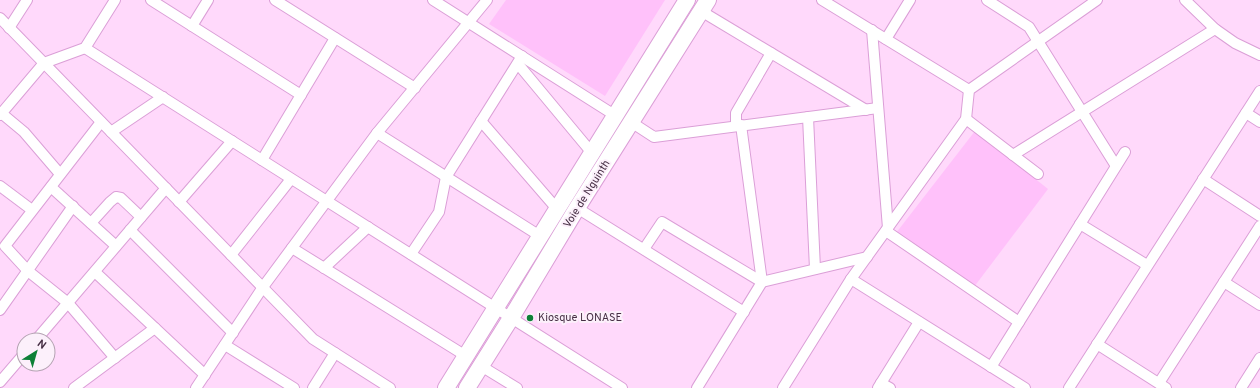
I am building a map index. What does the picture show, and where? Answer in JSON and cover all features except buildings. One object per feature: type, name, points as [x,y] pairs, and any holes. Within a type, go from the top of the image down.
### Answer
[{"type":"highway","name":"Voie de Nguinth","points":[[446,388],[687,0]]},
{"type":"highway","name":"Voie de Nguinth","points":[[467,388],[577,208],[704,6]]},
{"type":"street","points":[[9,28],[27,0]]},
{"type":"street","points":[[60,174],[24,132],[1,113],[44,63],[85,48],[115,0]]},
{"type":"street","points":[[151,0],[301,95]]},
{"type":"street","points":[[192,26],[208,0]]},
{"type":"street","points":[[275,0],[414,88]]},
{"type":"street","points":[[433,0],[468,22],[520,60],[616,116]]},
{"type":"street","points":[[196,388],[263,287],[377,133],[486,0]]},
{"type":"street","points":[[822,0],[969,90]]},
{"type":"street","points":[[886,39],[910,0]]},
{"type":"street","points":[[988,0],[1029,27],[1116,166]]},
{"type":"street","points":[[784,388],[851,279],[966,119],[969,90],[1097,0]]},
{"type":"street","points":[[1185,0],[1215,29],[1235,43],[1260,55]]},
{"type":"street","points":[[704,6],[771,53],[866,110]]},
{"type":"street","points":[[0,18],[313,339],[390,388]]},
{"type":"street","points":[[1013,155],[1215,29]]},
{"type":"street","points":[[872,30],[887,230]]},
{"type":"street","points":[[262,160],[335,38]]},
{"type":"street","points":[[85,48],[622,388]]},
{"type":"street","points":[[697,388],[762,282],[736,113],[771,53]]},
{"type":"street","points":[[411,254],[439,212],[446,177],[520,60]]},
{"type":"street","points":[[520,60],[592,153]]},
{"type":"street","points":[[1068,388],[1260,91]]},
{"type":"street","points":[[111,132],[163,97]]},
{"type":"street","points":[[631,122],[654,136],[878,108]]},
{"type":"street","points":[[1246,113],[1260,122]]},
{"type":"street","points":[[808,117],[815,269]]},
{"type":"street","points":[[966,119],[1038,174]]},
{"type":"street","points":[[481,121],[557,209]]},
{"type":"street","points":[[102,122],[5,246],[28,271],[68,303],[115,358]]},
{"type":"street","points":[[377,133],[540,236]]},
{"type":"street","points":[[179,202],[232,141]]},
{"type":"street","points":[[991,367],[1125,152]]},
{"type":"street","points":[[231,255],[291,179]]},
{"type":"street","points":[[1203,179],[1260,216]]},
{"type":"street","points":[[0,186],[32,210]]},
{"type":"street","points":[[51,186],[116,246]]},
{"type":"street","points":[[43,332],[166,188]]},
{"type":"street","points":[[91,223],[116,197],[121,198],[141,217]]},
{"type":"street","points":[[0,310],[73,206]]},
{"type":"street","points":[[577,208],[744,312]]},
{"type":"street","points":[[644,249],[662,222],[762,282],[867,257]]},
{"type":"street","points":[[1080,224],[1147,266]]},
{"type":"street","points":[[1097,344],[1162,386],[1224,282],[1260,226]]},
{"type":"street","points":[[324,268],[368,227]]},
{"type":"street","points":[[130,230],[233,333]]},
{"type":"street","points":[[887,230],[1019,322]]},
{"type":"street","points":[[292,248],[466,356]]},
{"type":"street","points":[[94,272],[205,375]]},
{"type":"street","points":[[851,279],[1025,388]]},
{"type":"street","points":[[1224,282],[1260,305]]},
{"type":"street","points":[[883,386],[919,322]]},
{"type":"street","points":[[74,388],[155,328]]},
{"type":"street","points":[[225,345],[294,388]]},
{"type":"street","points":[[314,388],[335,353]]},
{"type":"street","points":[[1241,388],[1259,362]]},
{"type":"street","points":[[0,382],[16,363]]},
{"type":"street","points":[[481,366],[516,388]]},
{"type":"shaded area","points":[[506,0],[665,0],[605,96],[489,24]]},
{"type":"shaded area","points":[[975,131],[1048,189],[974,287],[896,233]]},
{"type":"place","name":"Kiosque LONASE","points":[[530,318]]}]
